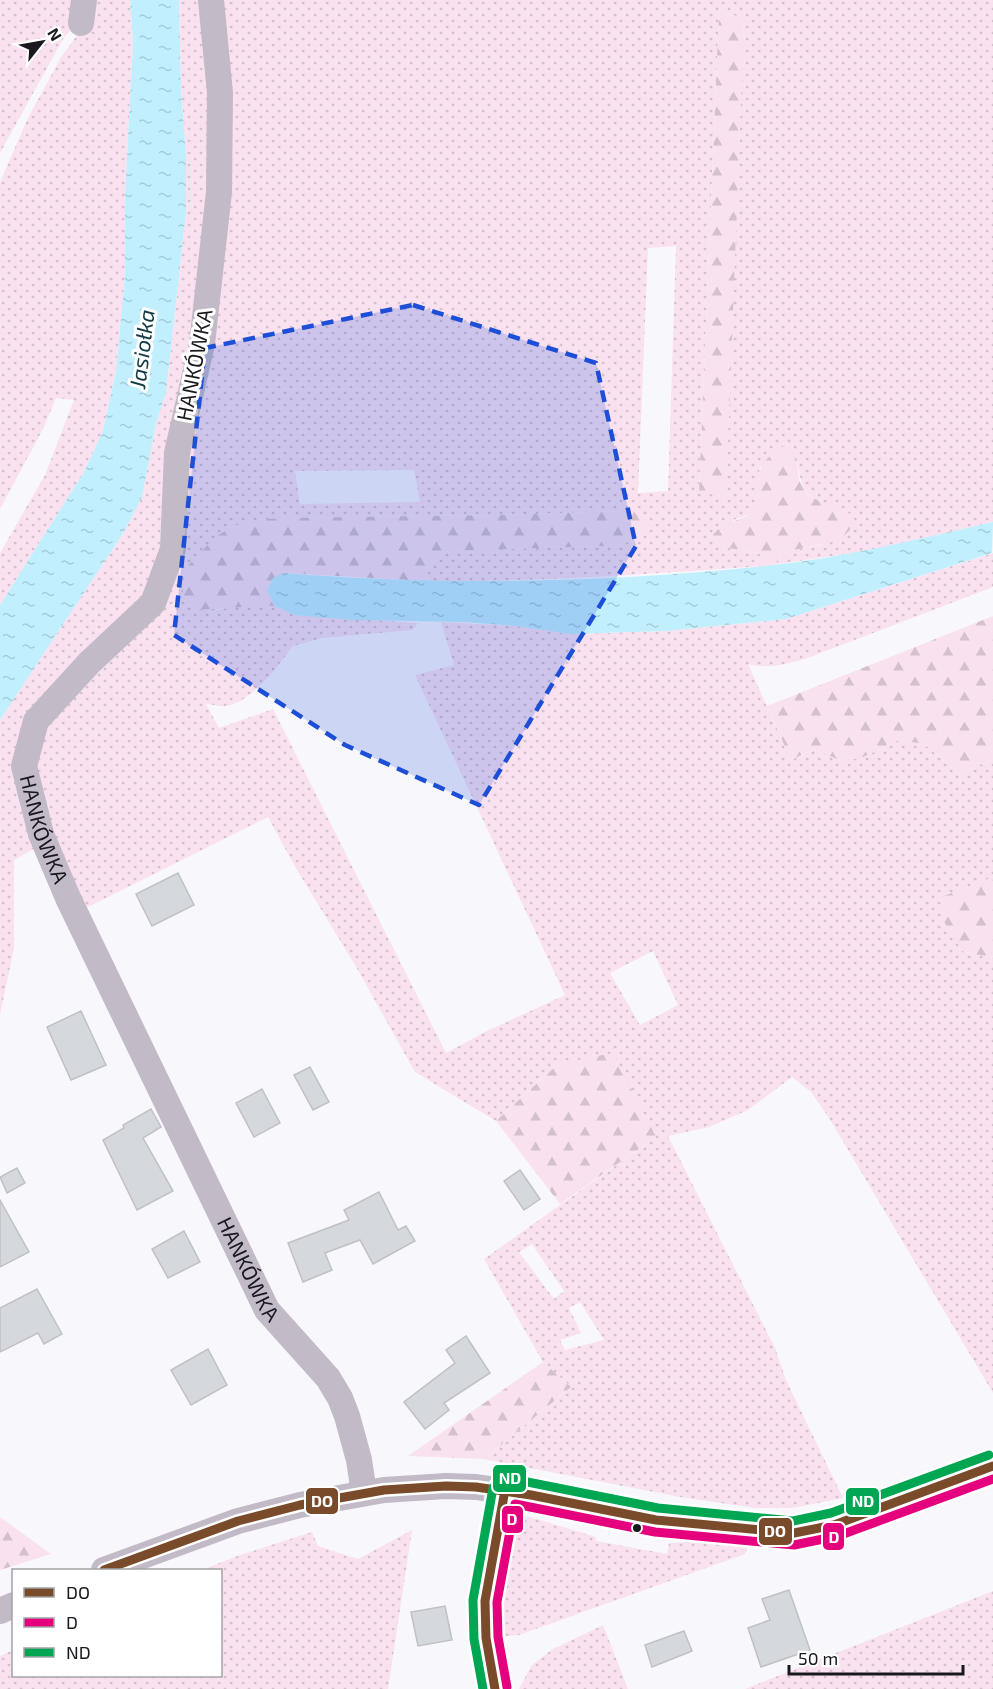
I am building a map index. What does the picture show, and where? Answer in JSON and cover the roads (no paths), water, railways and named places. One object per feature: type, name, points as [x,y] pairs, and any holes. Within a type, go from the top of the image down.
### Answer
[{"type":"street","name":"HANKÓWKA","points":[[211,0],[219,93],[219,192],[202,344],[177,453],[173,549],[153,603],[89,663],[36,721],[24,766],[41,834],[68,898],[267,1310],[328,1378],[339,1398],[347,1416],[359,1460],[364,1493]]},
{"type":"street","points":[[107,1569],[238,1521],[300,1504],[364,1493],[446,1486],[505,1490],[656,1520],[794,1533],[834,1525],[993,1466]]},
{"type":"street","points":[[495,1689],[486,1638],[485,1608],[505,1490]]},
{"type":"water","name":"Jasiołka","points":[[130,0],[179,0],[181,89],[186,156],[186,213],[166,392],[156,424],[142,497],[124,532],[0,720],[0,605],[84,472],[103,431],[116,371],[125,275],[125,196],[133,42]]},
{"type":"water","points":[[993,522],[992,553],[786,619],[666,631],[570,634],[516,626],[464,622],[351,620],[294,615],[275,606],[267,591],[273,578],[284,573],[404,580],[524,581],[705,572],[823,558]]}]
